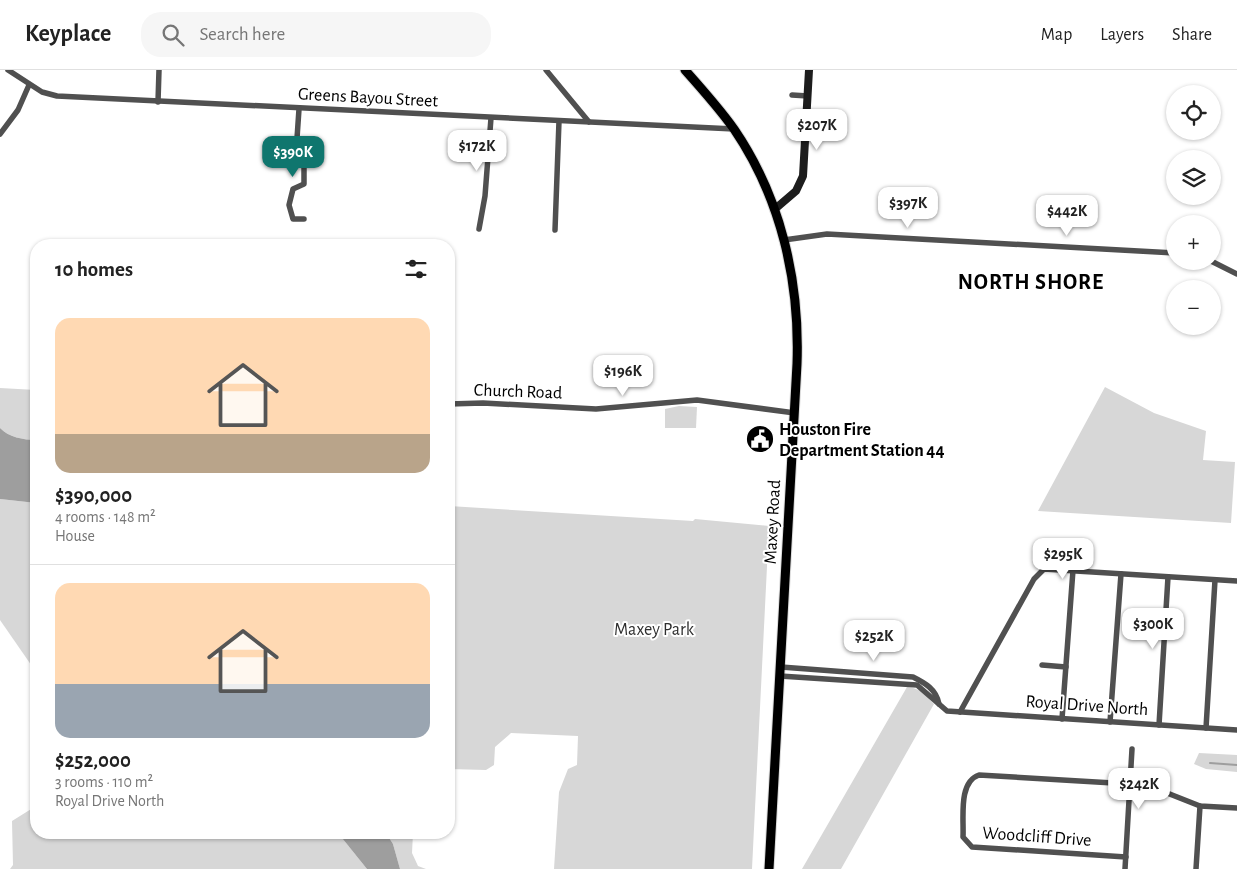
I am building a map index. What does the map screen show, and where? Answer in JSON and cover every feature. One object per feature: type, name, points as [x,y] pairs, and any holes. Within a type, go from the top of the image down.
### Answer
[{"type":"main road","name":"Maxey Road","points":[[686,70],[734,129],[753,160],[775,209],[784,240],[795,295],[798,327],[795,413],[769,869]]},
{"type":"street","name":"Greens Bayou Street","points":[[8,70],[29,85],[57,96],[734,129]]},
{"type":"street","points":[[158,102],[159,70]]},
{"type":"street","points":[[546,70],[589,122]]},
{"type":"street","points":[[775,209],[796,191],[803,176],[809,70]]},
{"type":"street","points":[[0,134],[18,110],[29,85]]},
{"type":"street","points":[[792,95],[808,96]]},
{"type":"street","points":[[299,109],[296,154],[304,155],[304,184],[294,189],[289,205],[293,219],[304,220]]},
{"type":"street","points":[[480,229],[485,196],[491,118]]},
{"type":"street","points":[[555,230],[559,121]]},
{"type":"street","points":[[784,240],[827,234],[1166,253]]},
{"type":"street","points":[[1221,266],[1237,274]]},
{"type":"street","name":"Church Road","points":[[455,404],[483,403],[596,409],[697,400],[795,413]]},
{"type":"street","points":[[960,712],[1034,579],[1044,569],[1237,582]]},
{"type":"street","points":[[1062,718],[1073,570]]},
{"type":"street","points":[[1110,722],[1121,574]]},
{"type":"street","points":[[1159,725],[1168,577]]},
{"type":"street","points":[[1206,728],[1215,580]]},
{"type":"street","points":[[1042,665],[1066,667]]},
{"type":"street","points":[[845,671],[845,680]]},
{"type":"street","points":[[780,672],[845,671],[913,677],[928,685],[937,696],[939,704]]},
{"type":"street","name":"Royal Drive North","points":[[780,672],[845,680],[916,685],[947,711],[1237,730]]},
{"type":"street","points":[[1125,869],[1132,749]]},
{"type":"street","name":"Woodcliff Drive","points":[[1126,857],[972,847],[963,837],[963,825],[966,785],[972,778],[979,775],[1130,784]]},
{"type":"street","points":[[1130,784],[1157,789],[1200,806],[1237,808]]},
{"type":"street","points":[[1196,869],[1200,806]]},
{"type":"green space","points":[[1105,387],[1154,413],[1206,431],[1203,460],[1235,462],[1231,523],[1038,511]]},
{"type":"green space","points":[[0,388],[30,390],[30,439],[7,434],[0,428]]},
{"type":"green space","points":[[679,406],[697,407],[696,428],[665,428],[665,409]]},
{"type":"green space","points":[[0,499],[30,502],[30,663],[0,620]]},
{"type":"green space","name":"Maxey Park","points":[[455,506],[693,521],[695,519],[769,526],[752,869],[554,869],[559,792],[568,769],[577,765],[578,736],[511,733],[495,747],[494,765],[486,770],[455,769]]},
{"type":"green space","points":[[907,687],[922,692],[934,704],[841,869],[802,869]]},
{"type":"green space","points":[[1199,753],[1237,755],[1237,772],[1206,769],[1194,764]]},
{"type":"green space","points":[[30,810],[30,839],[343,839],[367,869],[10,869],[13,865],[12,821]]},
{"type":"green space","points":[[390,839],[413,839],[412,853],[418,866],[426,869],[400,869]]},
{"type":"shaded area","points":[[0,428],[7,434],[30,439],[30,502],[0,499]]},
{"type":"shaded area","points":[[343,839],[390,839],[400,869],[367,869]]},
{"type":"waterway","points":[[1210,763],[1237,765]]},
{"type":"place","name":"Houston Fire Department Station 44","points":[[760,439]]},
{"type":"district","name":"NORTH SHORE","points":[[1031,281]]}]
